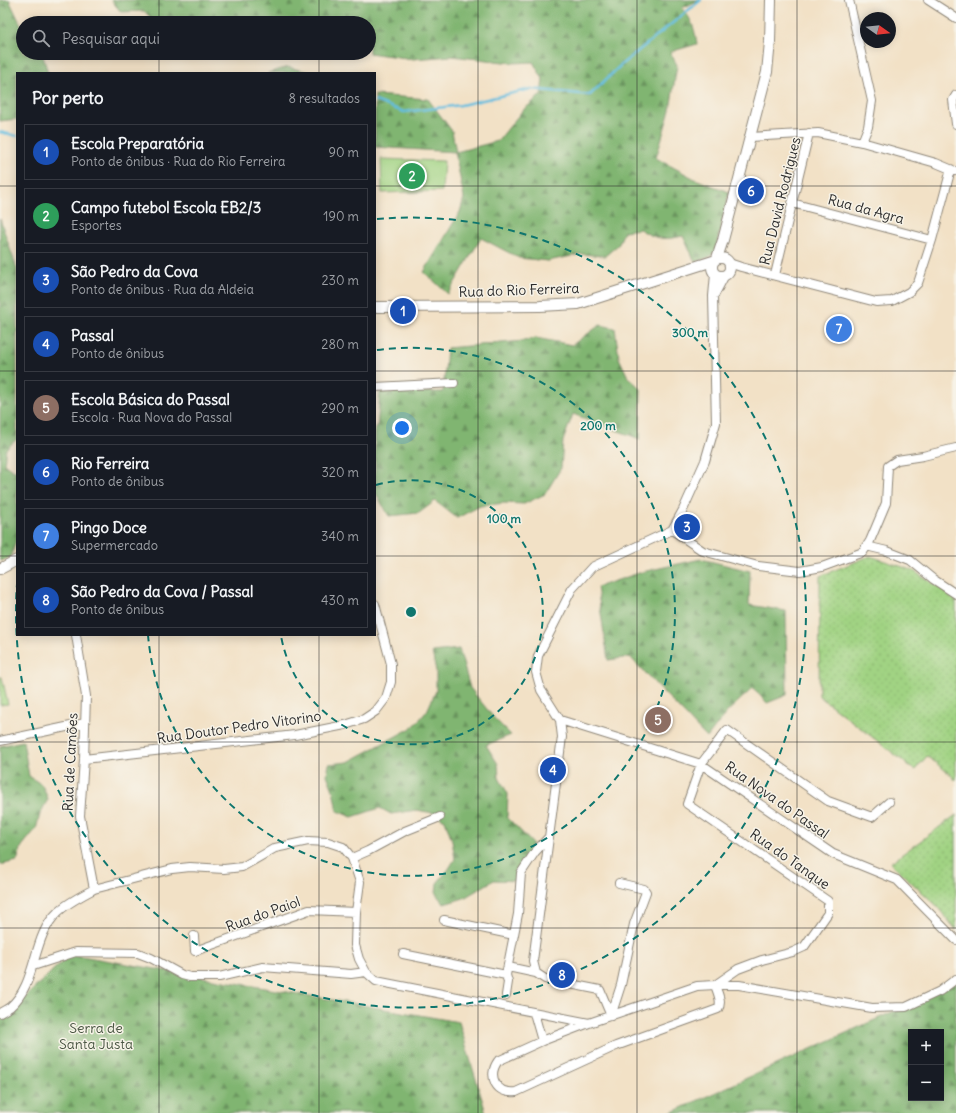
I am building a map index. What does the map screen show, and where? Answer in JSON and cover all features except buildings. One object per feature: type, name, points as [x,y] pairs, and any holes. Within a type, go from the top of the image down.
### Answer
[{"type":"street","points":[[536,973],[533,961],[562,737],[560,720],[541,690],[536,672],[538,656],[572,589],[592,567],[672,530],[683,510],[705,461],[716,423],[713,296],[721,267],[723,240],[768,72],[771,0]]},
{"type":"street","points":[[849,0],[872,100],[868,127],[862,142]]},
{"type":"street","points":[[928,0],[956,18]]},
{"type":"street","points":[[956,95],[953,100],[956,124]]},
{"type":"street","name":"Rua David Rodrigues","points":[[775,276],[809,133]]},
{"type":"street","points":[[721,267],[741,267],[876,302],[892,301],[909,292],[918,283],[954,170],[936,163],[862,142],[818,133],[750,137]]},
{"type":"street","name":"Rua da Agra","points":[[792,203],[932,240]]},
{"type":"street","name":"Rua do Rio Ferreira","points":[[376,307],[540,306],[578,304],[684,271],[721,267]]},
{"type":"street","points":[[376,387],[454,383]]},
{"type":"street","points":[[672,530],[702,551],[758,566],[800,571],[822,567],[863,552],[870,542],[886,503],[888,466],[897,460],[923,456],[956,448]]},
{"type":"street","points":[[866,546],[887,551],[910,560],[933,579],[956,594]]},
{"type":"street","points":[[0,569],[16,561]]},
{"type":"street","name":"Rua Doutor Pedro Vitorino","points":[[84,759],[295,735],[345,725],[364,719],[376,711],[386,698],[391,682],[391,664],[376,608]]},
{"type":"street","name":"Rua de Camões","points":[[76,636],[86,696],[80,816],[94,889]]},
{"type":"street","name":"Rua Nova do Passal","points":[[560,720],[702,764],[832,854],[897,880],[956,940]]},
{"type":"street","points":[[0,741],[85,723]]},
{"type":"street","points":[[702,764],[727,730],[828,801],[872,817],[889,802]]},
{"type":"street","name":"Rua do Tanque","points":[[702,764],[695,779],[687,804],[828,901],[828,912],[804,947],[793,952],[762,960],[738,969],[715,984]]},
{"type":"street","points":[[352,858],[405,831],[440,818]]},
{"type":"street","points":[[506,994],[508,982],[507,971],[518,914],[521,874],[535,852],[549,837]]},
{"type":"street","points":[[0,1013],[11,1007],[24,989],[45,930],[58,912],[94,889],[172,869],[190,867],[224,869],[242,867],[275,848],[308,841],[328,842],[343,847],[352,858],[360,882],[356,912],[355,945],[359,960],[366,972],[376,981],[590,1023]]},
{"type":"street","points":[[611,1016],[622,985],[634,924],[646,892],[640,887],[619,883]]},
{"type":"street","name":"Rua do Paiol","points":[[194,936],[195,951],[309,910],[356,912]]},
{"type":"street","points":[[444,920],[514,935]]},
{"type":"street","points":[[33,966],[76,952],[138,953],[151,958],[182,975],[190,977],[219,977],[263,967],[351,974],[366,972]]},
{"type":"street","points":[[403,954],[507,971],[536,973],[545,979],[600,990],[611,1016]]},
{"type":"street","points":[[715,984],[720,1002],[718,1009],[616,1046],[516,1092],[508,1093],[502,1091],[497,1086],[492,1071],[498,1061],[542,1041],[697,986],[715,984],[739,985],[872,1008],[906,1007],[940,991],[956,979]]},
{"type":"street","points":[[534,1012],[542,1041]]},
{"type":"green space","points":[[0,0],[10,0],[17,16],[16,60],[44,60],[48,72],[16,72],[16,119],[0,121]]},
{"type":"green space","points":[[111,0],[699,0],[682,8],[692,25],[697,44],[670,52],[677,65],[670,110],[656,158],[695,179],[729,192],[715,252],[709,257],[695,262],[683,236],[661,238],[640,229],[624,231],[619,244],[605,256],[581,254],[548,261],[519,258],[481,238],[448,294],[424,272],[460,212],[464,198],[455,152],[376,147],[376,95],[428,99],[452,131],[456,152],[498,141],[522,111],[541,95],[543,79],[533,62],[512,63],[452,56],[413,59],[376,54],[376,16],[149,16],[144,11],[121,12]]},
{"type":"green space","points":[[288,67],[308,72],[271,72]]},
{"type":"green space","points":[[381,159],[444,161],[442,191],[382,193]]},
{"type":"green space","points":[[0,219],[16,266],[16,440],[6,449],[4,464],[13,471],[16,471],[16,540],[11,557],[0,561]]},
{"type":"green space","points":[[600,325],[615,328],[619,358],[628,377],[641,389],[640,439],[573,414],[563,441],[561,468],[545,494],[524,504],[504,503],[480,506],[457,518],[435,501],[419,513],[389,516],[376,494],[376,428],[380,392],[443,392],[447,348],[523,341],[536,338],[572,345]]},
{"type":"green space","points":[[870,556],[912,570],[956,598],[956,781],[950,774],[927,756],[915,770],[819,696],[820,576]]},
{"type":"green space","points":[[701,559],[750,571],[749,605],[786,611],[787,695],[767,703],[753,688],[727,712],[707,738],[630,657],[608,660],[597,587],[642,572]]},
{"type":"green space","points":[[459,649],[470,688],[494,718],[511,735],[486,745],[498,764],[499,778],[508,794],[507,817],[533,844],[524,860],[518,881],[494,880],[464,898],[444,904],[436,894],[437,883],[455,859],[452,840],[445,820],[433,813],[417,810],[391,814],[380,808],[352,817],[337,811],[333,790],[327,775],[329,764],[348,762],[413,727],[427,711],[436,691],[436,671],[432,652]]},
{"type":"green space","points":[[0,677],[2,677],[8,704],[0,705]]},
{"type":"green space","points":[[23,741],[29,776],[42,785],[48,799],[40,814],[36,829],[22,846],[17,861],[0,865],[0,746]]},
{"type":"green space","points":[[956,815],[956,930],[935,904],[890,863]]},
{"type":"green space","name":"Serra de Santa Justa","points":[[70,954],[459,1022],[486,1113],[0,1113],[0,1021]]},
{"type":"green space","points":[[956,983],[956,1113],[670,1113]]},
{"type":"waterway","points":[[376,101],[404,112],[461,105],[531,89],[590,95],[622,64],[701,0]]},
{"type":"waterway","points":[[0,132],[16,136]]},
{"type":"place","name":"Campo futebol Escola EB2/3","points":[[412,176]]},
{"type":"place","name":"Rio Ferreira","points":[[751,191]]},
{"type":"place","name":"Escola Preparatória","points":[[403,311]]},
{"type":"place","name":"Pingo Doce","points":[[839,329]]},
{"type":"place","name":"São Pedro da Cova","points":[[687,527]]},
{"type":"place","name":"Escola Básica do Passal","points":[[658,720]]},
{"type":"place","name":"Passal","points":[[553,770]]},
{"type":"place","name":"São Pedro da Cova / Passal","points":[[562,975]]}]
